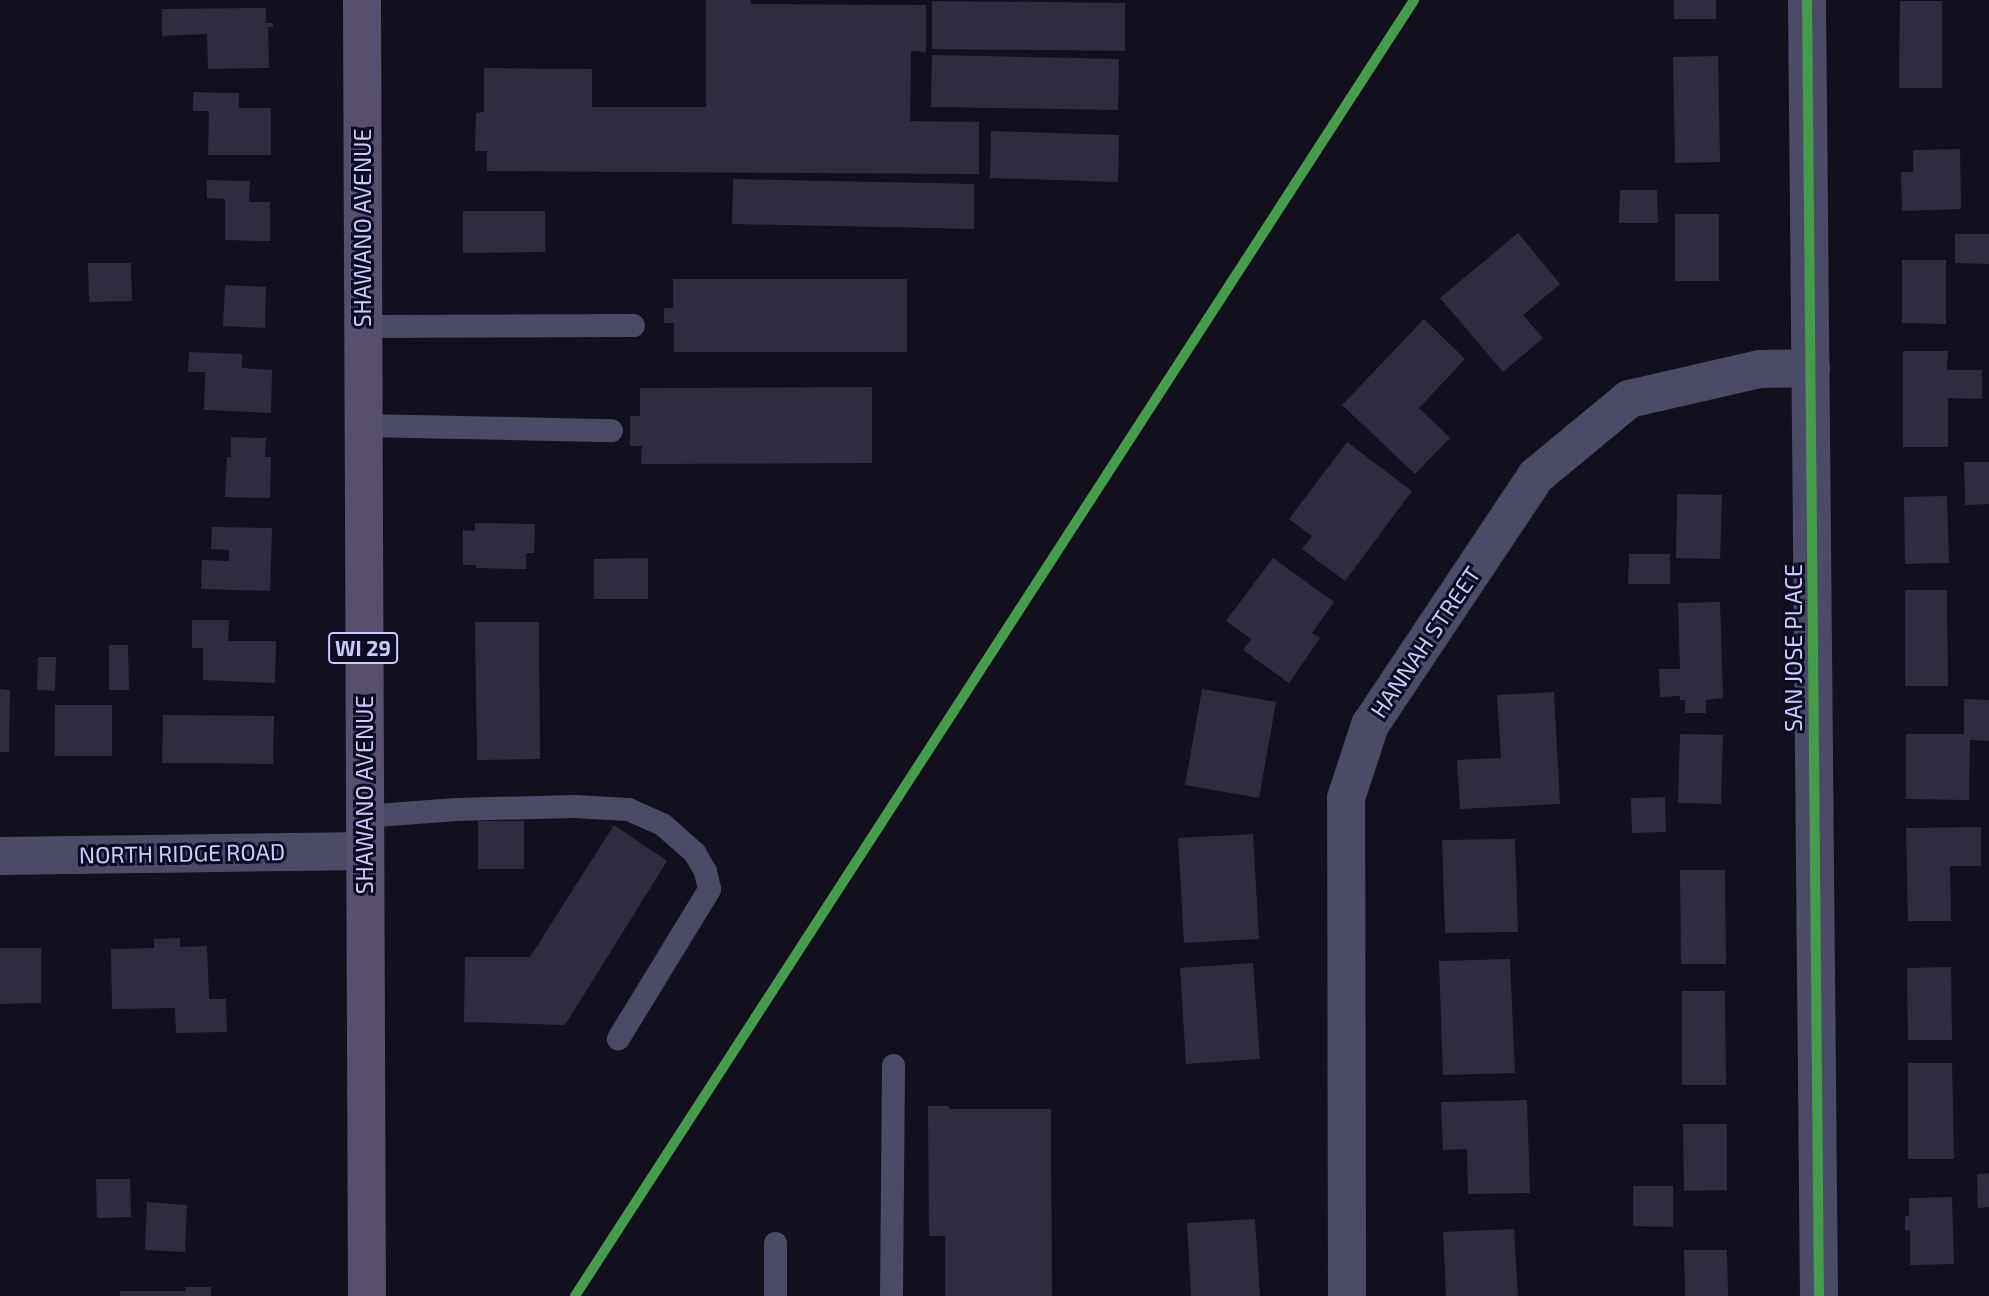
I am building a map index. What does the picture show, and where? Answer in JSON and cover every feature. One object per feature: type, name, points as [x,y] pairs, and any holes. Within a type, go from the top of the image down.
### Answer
[{"type":"main road","name":"SHAWANO AVENUE","points":[[362,0],[363,834],[367,1296]]},
{"type":"street","name":"SAN JOSE PLACE","points":[[1807,0],[1819,1296]]},
{"type":"street","name":"HANNAH STREET","points":[[1348,1296],[1346,798],[1370,725],[1536,476],[1629,399],[1760,369],[1811,369]]},
{"type":"street","name":"NORTH RIDGE ROAD","points":[[0,856],[363,834]]},
{"type":"lane","points":[[362,326],[633,325]]},
{"type":"lane","points":[[363,425],[611,430]]},
{"type":"lane","points":[[363,834],[469,808],[574,806],[628,810],[662,824],[694,852],[705,871],[709,889],[618,1038]]},
{"type":"lane","points":[[891,1296],[893,1065]]},
{"type":"lane","points":[[775,1243],[775,1296]]},
{"type":"building","points":[[706,0],[751,0],[751,4],[926,5],[926,52],[911,51],[910,121],[979,122],[979,174],[487,171],[487,151],[475,151],[476,113],[484,112],[484,68],[592,69],[592,107],[706,107]]},
{"type":"building","points":[[1674,0],[1716,0],[1716,19],[1674,19]]},
{"type":"building","points":[[932,1],[1125,3],[1125,51],[932,49]]},
{"type":"building","points":[[1900,1],[1942,1],[1942,88],[1899,88]]},
{"type":"building","points":[[266,8],[266,23],[273,23],[273,27],[268,27],[269,68],[208,69],[207,34],[162,36],[162,9]]},
{"type":"building","points":[[932,55],[1119,59],[1118,110],[931,107]]},
{"type":"building","points":[[1718,56],[1720,162],[1675,163],[1673,57]]},
{"type":"building","points":[[193,92],[239,93],[239,108],[271,108],[271,155],[208,155],[209,111],[193,111]]},
{"type":"building","points":[[991,131],[1119,135],[1118,182],[990,178]]},
{"type":"building","points":[[1960,149],[1961,209],[1902,211],[1901,172],[1913,172],[1913,150]]},
{"type":"building","points":[[733,179],[974,184],[974,229],[732,224]]},
{"type":"building","points":[[207,180],[250,181],[249,202],[270,202],[270,241],[225,240],[225,199],[207,198]]},
{"type":"building","points":[[1620,190],[1657,190],[1658,223],[1619,223]]},
{"type":"building","points":[[463,211],[545,211],[545,252],[463,253]]},
{"type":"building","points":[[1675,214],[1719,214],[1719,281],[1675,281]]},
{"type":"building","points":[[1518,233],[1560,284],[1523,315],[1543,338],[1503,372],[1440,298]]},
{"type":"building","points":[[1955,234],[1989,234],[1989,264],[1955,263]]},
{"type":"building","points":[[1902,260],[1946,260],[1946,324],[1902,323]]},
{"type":"building","points":[[88,263],[131,263],[132,301],[89,302]]},
{"type":"building","points":[[673,279],[907,279],[907,352],[674,352],[674,323],[664,323],[664,308],[673,308]]},
{"type":"building","points":[[225,285],[266,287],[265,328],[223,326]]},
{"type":"building","points":[[1424,319],[1465,359],[1419,408],[1450,438],[1415,474],[1342,405]]},
{"type":"building","points":[[1903,351],[1948,351],[1947,370],[1982,370],[1982,399],[1948,398],[1948,447],[1903,447]]},
{"type":"building","points":[[189,352],[242,354],[242,368],[272,370],[271,413],[204,410],[205,372],[188,372]]},
{"type":"building","points":[[872,387],[872,463],[641,464],[642,446],[630,446],[630,416],[640,416],[640,388]]},
{"type":"building","points":[[231,437],[266,438],[265,457],[271,457],[270,498],[225,497]]},
{"type":"building","points":[[1347,442],[1412,491],[1345,581],[1302,549],[1312,536],[1289,519]]},
{"type":"building","points":[[1964,462],[1989,462],[1989,504],[1965,505]]},
{"type":"building","points":[[1677,494],[1722,495],[1720,559],[1676,558]]},
{"type":"building","points":[[1947,496],[1949,563],[1905,564],[1904,497]]},
{"type":"building","points":[[475,523],[535,524],[534,553],[526,553],[526,569],[476,568],[476,565],[463,565],[463,530],[475,531]]},
{"type":"building","points":[[212,527],[272,528],[270,591],[201,589],[202,560],[229,561],[229,550],[211,549]]},
{"type":"building","points":[[1629,554],[1670,554],[1670,584],[1628,584]]},
{"type":"building","points":[[648,558],[648,599],[594,599],[594,559]]},
{"type":"building","points":[[1273,558],[1334,602],[1312,633],[1320,638],[1289,683],[1243,650],[1251,639],[1226,621]]},
{"type":"building","points":[[1905,590],[1947,590],[1948,686],[1905,686]]},
{"type":"building","points":[[1720,602],[1723,698],[1706,700],[1706,713],[1685,713],[1685,700],[1680,700],[1680,696],[1660,697],[1659,669],[1680,669],[1678,603]]},
{"type":"building","points":[[192,620],[229,620],[228,641],[276,641],[275,683],[203,680],[203,648],[192,648]]},
{"type":"building","points":[[475,622],[539,622],[540,759],[477,760]]},
{"type":"building","points":[[109,645],[128,645],[129,690],[109,690]]},
{"type":"building","points":[[38,657],[56,657],[55,691],[37,690]]},
{"type":"building","points":[[0,689],[10,690],[9,752],[0,752]]},
{"type":"building","points":[[1202,689],[1276,702],[1259,798],[1185,785]]},
{"type":"building","points":[[1554,692],[1560,804],[1460,809],[1457,760],[1501,758],[1497,695]]},
{"type":"building","points":[[1964,699],[1989,700],[1989,741],[1970,740],[1969,800],[1906,799],[1906,734],[1964,734]]},
{"type":"building","points":[[55,705],[112,705],[112,756],[55,756]]},
{"type":"building","points":[[163,715],[274,716],[273,764],[162,763]]},
{"type":"building","points":[[1680,734],[1723,735],[1721,804],[1678,803]]},
{"type":"building","points":[[1665,797],[1666,832],[1632,833],[1631,798]]},
{"type":"building","points":[[478,821],[524,821],[524,869],[478,869]]},
{"type":"building","points":[[614,825],[667,861],[565,1025],[464,1022],[465,957],[530,957]]},
{"type":"building","points":[[1981,827],[1981,866],[1950,866],[1951,921],[1908,921],[1906,828]]},
{"type":"building","points":[[1253,834],[1259,939],[1184,943],[1178,838]]},
{"type":"building","points":[[1515,839],[1518,932],[1445,933],[1442,840]]},
{"type":"building","points":[[1680,870],[1725,870],[1726,964],[1681,964]]},
{"type":"building","points":[[180,938],[180,947],[207,946],[209,999],[226,999],[227,1032],[176,1033],[175,1008],[112,1009],[111,949],[154,948],[154,939]]},
{"type":"building","points":[[0,948],[41,948],[41,1003],[0,1004]]},
{"type":"building","points":[[1510,959],[1515,1073],[1443,1075],[1439,961]]},
{"type":"building","points":[[1253,963],[1260,1059],[1186,1064],[1180,968]]},
{"type":"building","points":[[1951,967],[1952,1040],[1908,1040],[1907,968]]},
{"type":"building","points":[[1682,991],[1725,991],[1726,1085],[1682,1085]]},
{"type":"building","points":[[1908,1063],[1952,1063],[1954,1159],[1908,1159]]},
{"type":"building","points":[[1527,1100],[1530,1193],[1468,1194],[1467,1149],[1443,1150],[1441,1102]]},
{"type":"building","points":[[928,1106],[949,1106],[949,1109],[1051,1109],[1052,1296],[945,1296],[945,1236],[929,1236]]},
{"type":"building","points":[[1683,1124],[1727,1124],[1727,1190],[1684,1191]]},
{"type":"building","points":[[1989,1173],[1989,1207],[1978,1208],[1977,1174]]},
{"type":"building","points":[[96,1179],[130,1179],[131,1217],[97,1218]]},
{"type":"building","points":[[1633,1186],[1673,1186],[1673,1227],[1633,1226]]},
{"type":"building","points":[[1952,1197],[1954,1264],[1910,1265],[1910,1231],[1905,1230],[1905,1216],[1909,1216],[1909,1198]]},
{"type":"building","points":[[147,1202],[187,1205],[185,1252],[145,1250]]},
{"type":"building","points":[[1255,1219],[1260,1296],[1191,1296],[1187,1223]]},
{"type":"building","points":[[1514,1229],[1518,1296],[1446,1296],[1443,1232]]},
{"type":"building","points":[[1684,1250],[1727,1250],[1728,1296],[1685,1296]]},
{"type":"building","points":[[185,1287],[211,1287],[211,1296],[120,1296],[120,1291],[186,1291]]},
{"type":"cycle path","points":[[575,1296],[1414,0]]},
{"type":"cycle path","points":[[1807,0],[1819,1296]]}]
